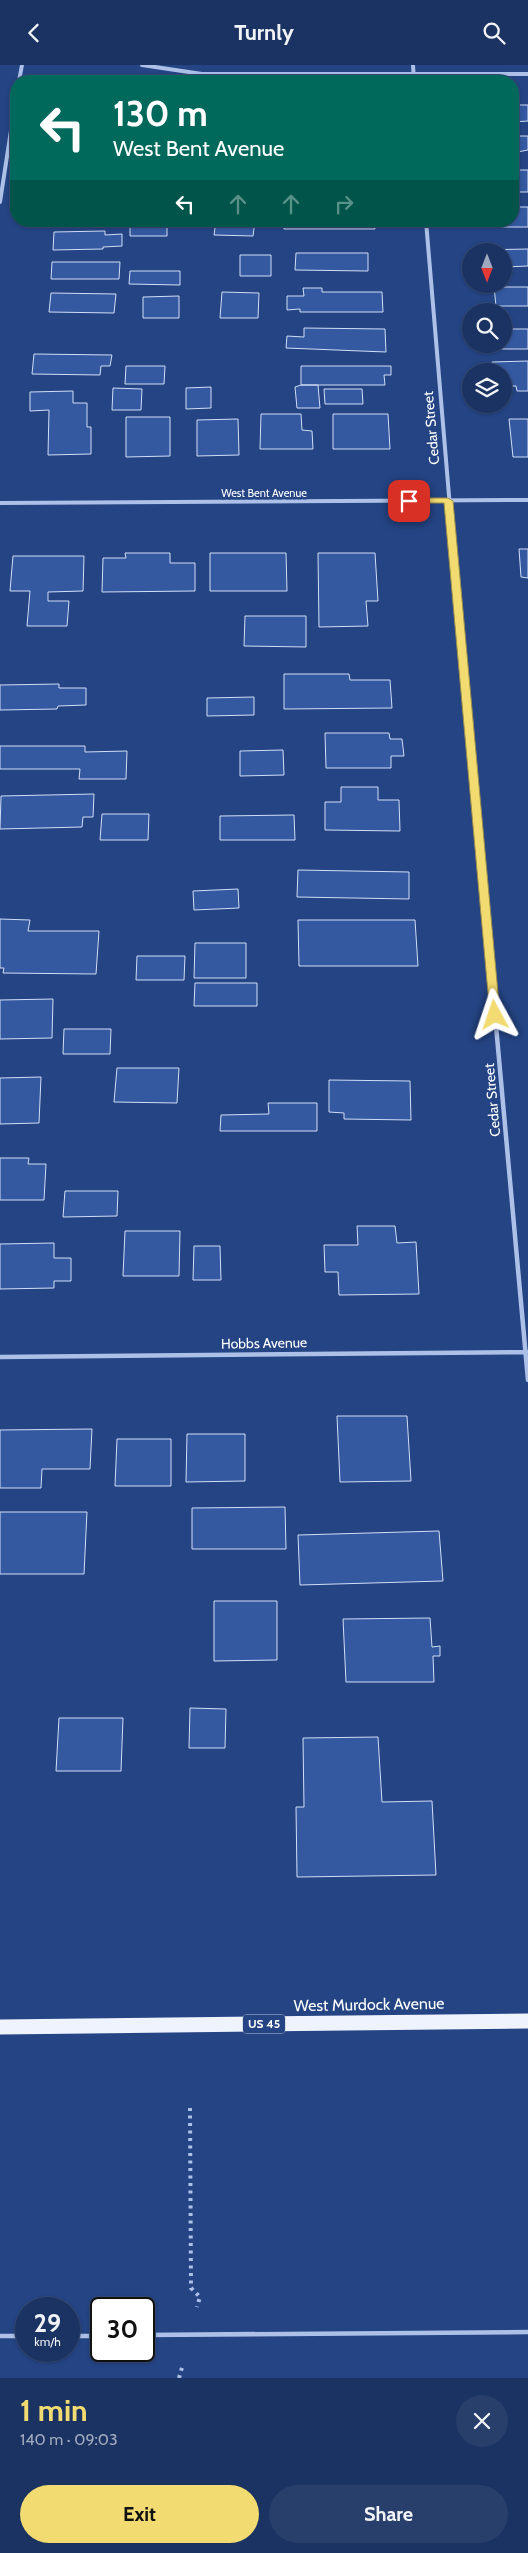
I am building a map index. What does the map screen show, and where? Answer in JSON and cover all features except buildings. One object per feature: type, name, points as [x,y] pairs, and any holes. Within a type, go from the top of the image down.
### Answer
[{"type":"main road","name":"West Murdock Avenue","points":[[0,2027],[528,2021]]},
{"type":"street","points":[[142,65],[221,75],[528,74]]},
{"type":"street","points":[[413,65],[414,75]]},
{"type":"street","points":[[0,202],[10,138]]},
{"type":"street","name":"Cedar Street","points":[[426,227],[448,501],[528,1379]]},
{"type":"street","name":"West Bent Avenue","points":[[0,503],[528,500]]},
{"type":"street","name":"Hobbs Avenue","points":[[0,1357],[527,1352]]},
{"type":"lane","points":[[155,2335],[528,2332]]},
{"type":"lane","points":[[0,2336],[15,2336]]},
{"type":"path","points":[[190,2108],[191,2288]]},
{"type":"route","points":[[409,501],[448,501],[495,1015]]}]
